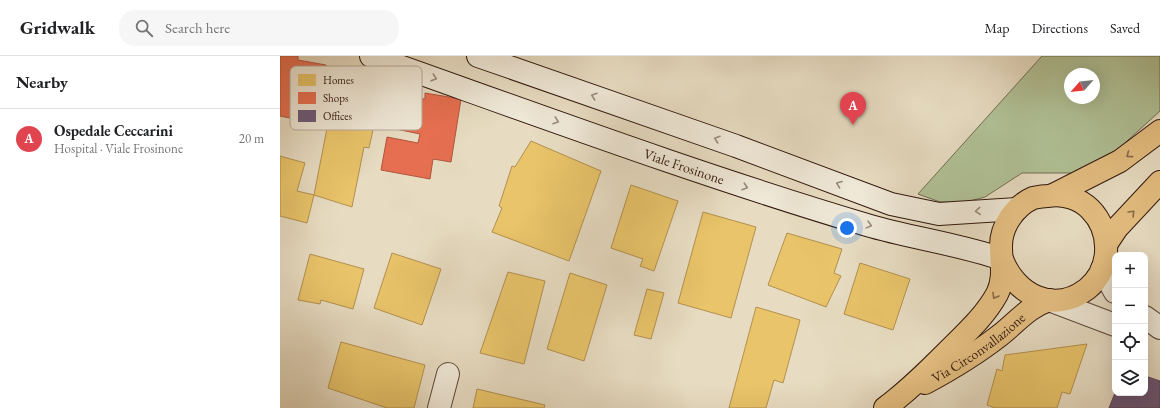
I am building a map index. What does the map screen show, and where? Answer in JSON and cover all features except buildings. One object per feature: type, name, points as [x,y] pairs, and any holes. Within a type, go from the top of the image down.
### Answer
[{"type":"main road","name":"Via Circonvallazione","points":[[1053,195],[1120,161],[1160,131]]},
{"type":"main road","name":"Via Circonvallazione","points":[[1107,243],[1117,228],[1160,182]]},
{"type":"main road","name":"Via Circonvallazione","points":[[905,394],[979,320],[998,293],[1002,273],[1001,245],[1003,232],[1009,220],[1017,210],[1033,198],[1053,195],[1072,198],[1089,208],[1098,218],[1104,230],[1107,243],[1106,256],[1102,269],[1095,280],[1086,289],[1062,300],[1049,300],[1036,297],[1019,286],[1007,271],[1002,258]]},
{"type":"main road","name":"Via Circonvallazione","points":[[885,408],[905,394],[958,366],[999,336],[1036,304],[1049,300]]},
{"type":"street","name":"Viale Frosinone","points":[[371,56],[399,66]]},
{"type":"street","points":[[478,56],[736,146],[891,204],[939,214],[990,210],[1017,210]]},
{"type":"street","name":"Viale Frosinone","points":[[422,74],[721,179],[869,226],[1002,258]]},
{"type":"street","points":[[1102,269],[1113,288]]},
{"type":"street","points":[[1049,300],[1112,324]]},
{"type":"street","points":[[1148,319],[1160,329]]},
{"type":"street","points":[[1148,330],[1160,329]]},
{"type":"street","points":[[439,408],[448,374]]},
{"type":"green space","points":[[1042,56],[1160,56],[1160,111],[1105,161],[1073,173],[1022,173],[985,197],[966,202],[940,202],[918,194]]},
{"type":"place","name":"Ospedale Ceccarini","points":[[853,125]]}]
